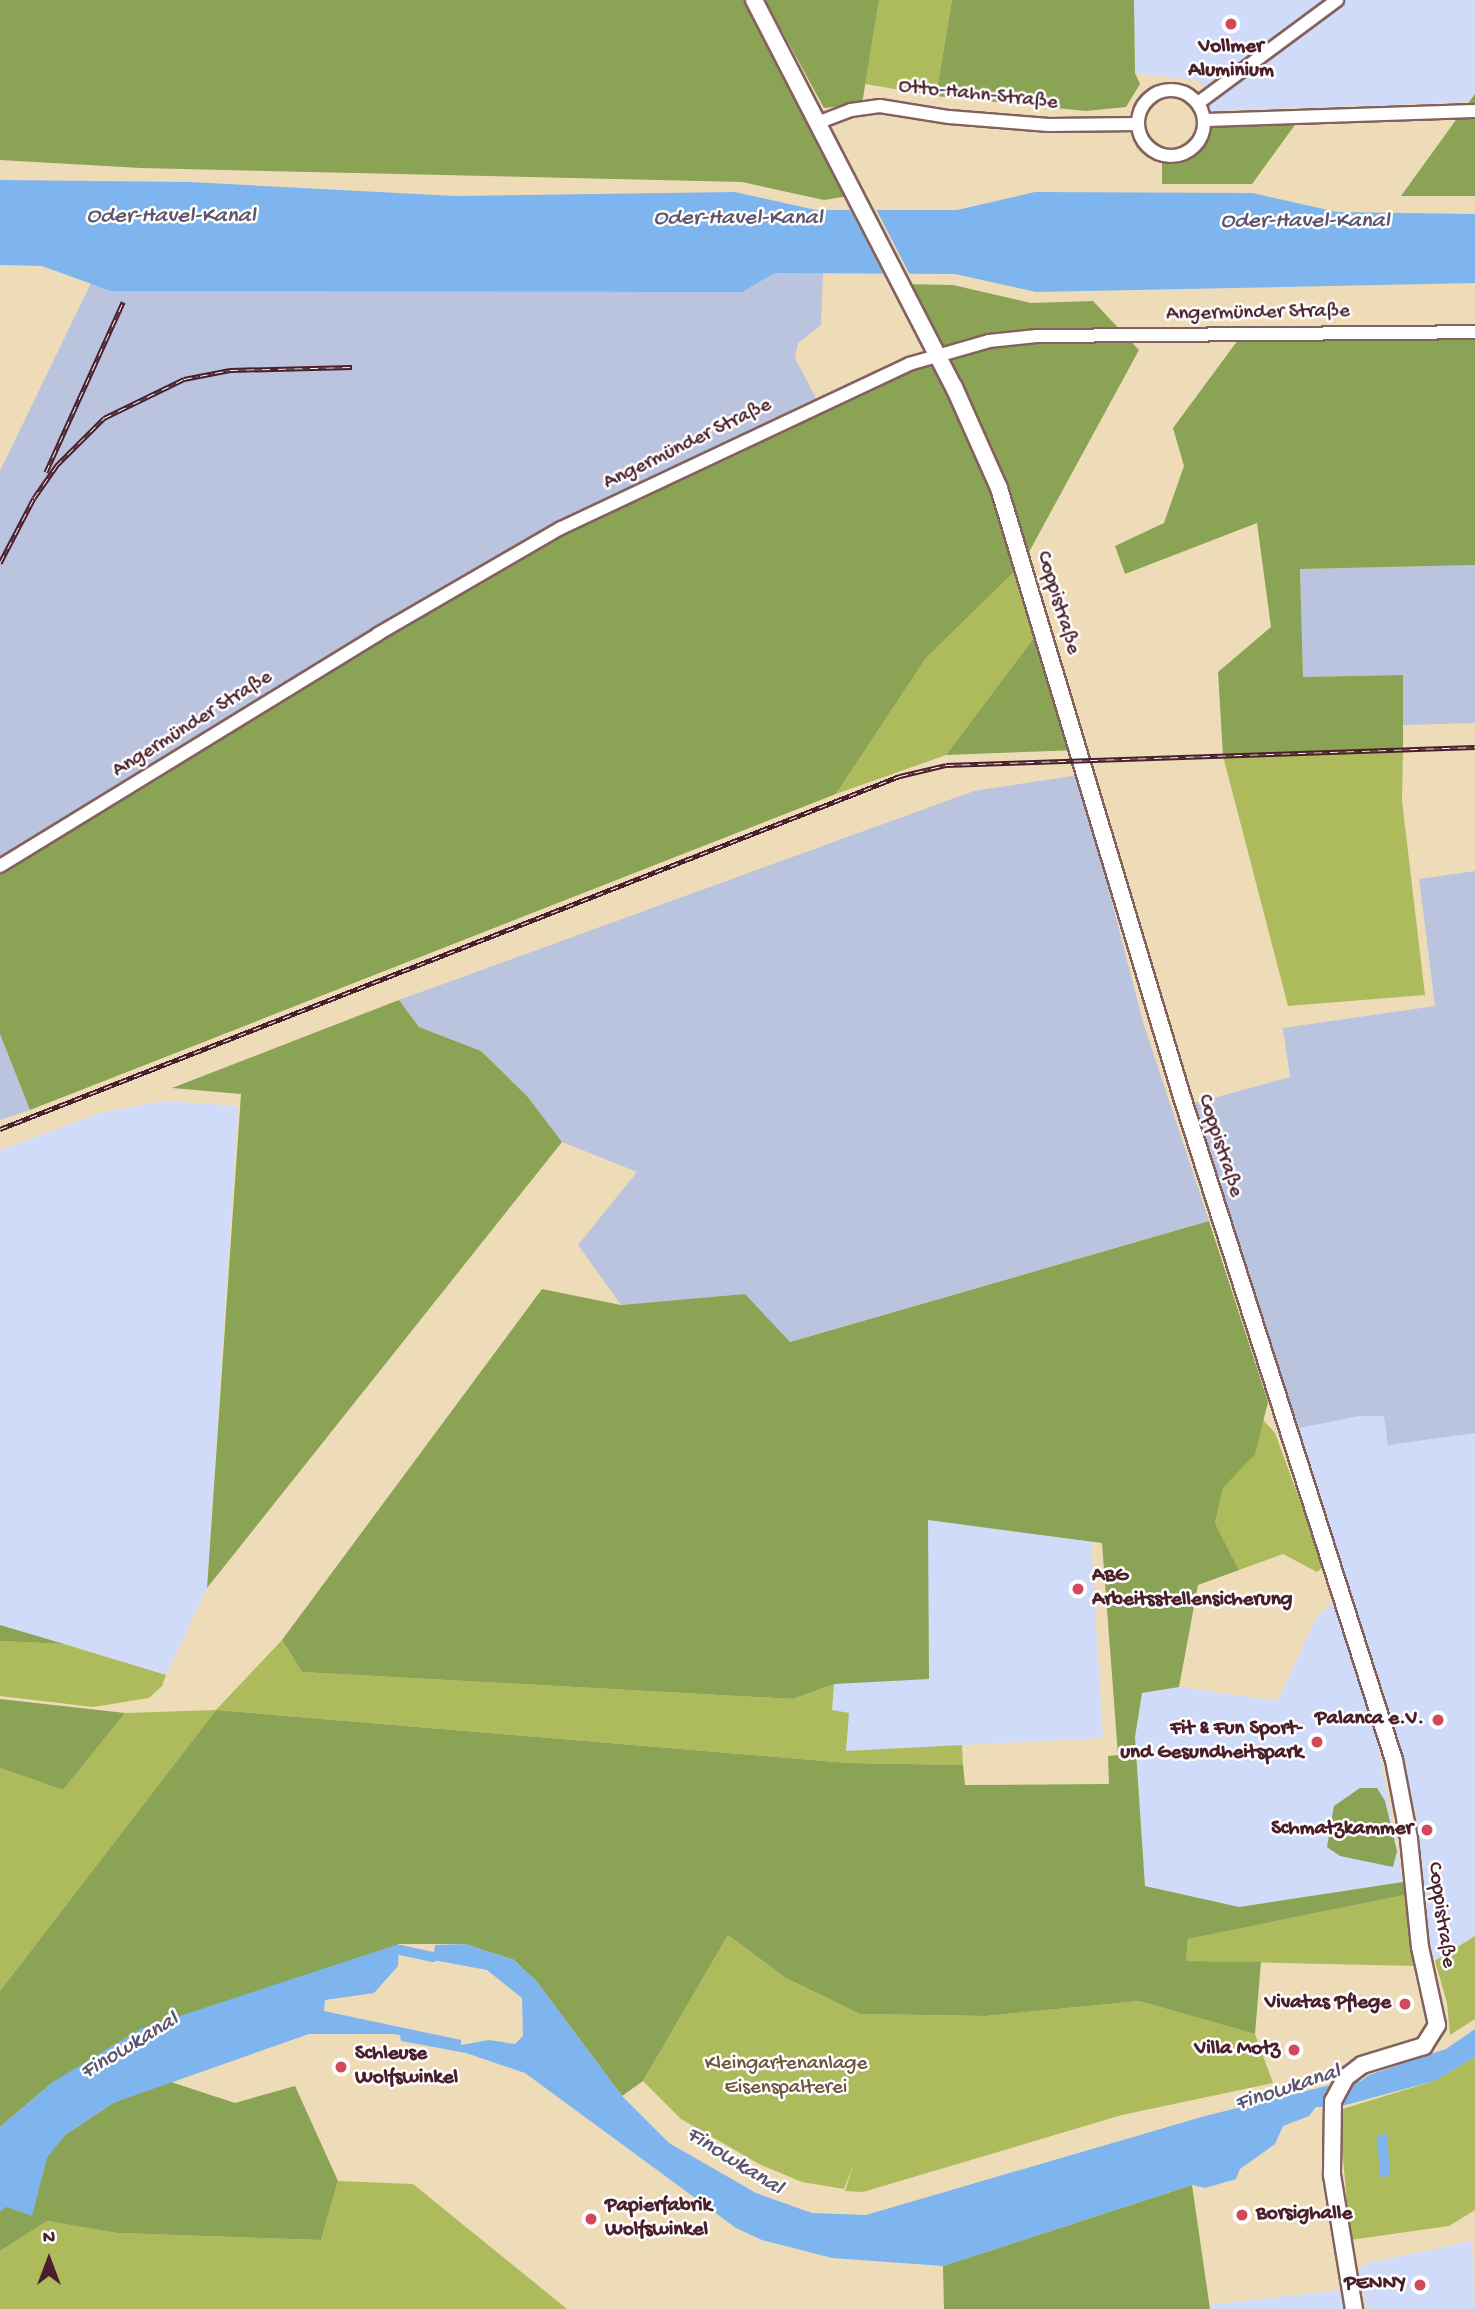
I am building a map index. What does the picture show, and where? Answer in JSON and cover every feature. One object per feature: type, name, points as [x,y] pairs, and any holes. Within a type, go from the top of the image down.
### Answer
[{"type":"main road","name":"Coppistraße","points":[[754,0],[937,355],[984,451],[1008,515],[1174,1072],[1394,1760],[1409,1839],[1420,1947],[1437,2012],[1432,2038],[1413,2050],[1362,2065],[1346,2077],[1332,2112],[1332,2175],[1354,2309]]},
{"type":"street","points":[[1198,103],[1337,0]]},
{"type":"street","points":[[1181,91],[1198,103],[1205,120],[1200,141],[1173,156],[1145,144],[1138,124],[1143,104],[1160,92],[1181,91]]},
{"type":"street","name":"Otto-Hahn-Straße","points":[[817,123],[855,109],[880,106],[949,117],[1049,125],[1138,124]]},
{"type":"street","points":[[1205,120],[1475,110]]},
{"type":"street","name":"Angermünder Straße","points":[[0,866],[378,634],[561,528],[819,404],[937,355],[989,341],[1037,336],[1475,331]]},
{"type":"shaded area","points":[[1134,0],[1475,0],[1475,94],[1469,102],[1210,111],[1201,81],[1135,73]]},
{"type":"shaded area","points":[[775,273],[823,273],[821,325],[798,343],[795,358],[819,404],[0,866],[0,471],[92,281],[111,291],[742,292]]},
{"type":"shaded area","points":[[1475,565],[1475,723],[1403,725],[1402,675],[1303,677],[1300,569]]},
{"type":"shaded area","points":[[1079,775],[1143,1022],[1209,1221],[789,1342],[745,1294],[621,1305],[578,1245],[637,1172],[562,1142],[527,1096],[481,1051],[419,1027],[399,1000],[974,791]]},
{"type":"shaded area","points":[[1475,871],[1475,1433],[1388,1445],[1384,1416],[1359,1416],[1299,1428],[1226,1215],[1195,1103],[1290,1077],[1283,1028],[1435,1006],[1419,879]]},
{"type":"shaded area","points":[[0,1034],[30,1110],[0,1120]]},
{"type":"shaded area","points":[[164,1101],[238,1106],[207,1588],[166,1675],[0,1625],[0,1150],[100,1113]]},
{"type":"shaded area","points":[[1359,1416],[1385,1416],[1388,1444],[1475,1433],[1475,1936],[1432,1962],[1416,1814],[1299,1428]]},
{"type":"shaded area","points":[[927,1520],[1091,1541],[1103,1738],[845,1751],[832,1710],[834,1684],[929,1678]]},
{"type":"shaded area","points":[[1335,1601],[1379,1749],[1403,1882],[1239,1907],[1145,1886],[1135,1737],[1142,1693],[1179,1687],[1278,1701],[1317,1616]]},
{"type":"shaded area","name":"PENNY","points":[[1472,2241],[1475,2309],[1367,2309],[1359,2271],[1364,2264]]},
{"type":"shaded area","points":[[1341,2290],[1343,2309],[1210,2309],[1209,2305]]},
{"type":"green space","points":[[0,0],[748,0],[849,196],[824,200],[742,182],[141,168],[0,160]]},
{"type":"green space","points":[[765,0],[879,0],[862,104],[824,108]]},
{"type":"green space","points":[[879,0],[952,0],[936,96],[865,84]]},
{"type":"green space","points":[[952,0],[1134,0],[1135,73],[1140,84],[1126,107],[1086,111],[936,96]]},
{"type":"green space","points":[[1475,94],[1475,196],[1401,196],[1469,102]]},
{"type":"green space","points":[[1297,122],[1252,184],[1162,184],[1162,159],[1171,162],[1201,151],[1211,125]]},
{"type":"green space","points":[[900,284],[953,285],[1031,303],[1093,301],[1139,350],[1023,563],[926,658],[836,794],[30,1110],[0,1034],[0,866],[483,572],[937,355]]},
{"type":"green space","points":[[1475,334],[1475,565],[1300,569],[1303,677],[1403,675],[1403,750],[1223,756],[1218,672],[1271,627],[1257,523],[1125,574],[1115,546],[1164,523],[1184,466],[1173,428],[1238,340]]},
{"type":"green space","points":[[1023,563],[1042,627],[946,755],[836,794],[926,658]]},
{"type":"green space","points":[[1042,627],[1079,750],[946,755]]},
{"type":"green space","points":[[1403,750],[1402,801],[1425,995],[1288,1006],[1223,756]]},
{"type":"green space","points":[[399,1000],[419,1027],[481,1051],[527,1096],[562,1142],[207,1588],[241,1094],[172,1088]]},
{"type":"green space","points":[[1209,1221],[1268,1402],[1255,1454],[1223,1488],[1215,1523],[1239,1570],[1198,1585],[1179,1687],[1142,1693],[1135,1737],[1145,1886],[1239,1907],[1403,1882],[1405,1895],[1188,1939],[1186,1961],[1261,1962],[1255,2034],[1139,2001],[986,2016],[860,2014],[786,1978],[728,1935],[643,2081],[622,2096],[537,1982],[514,1960],[465,1944],[399,1944],[53,2082],[0,2127],[0,1991],[216,1710],[848,1763],[963,1765],[965,1785],[1109,1784],[1108,1756],[1118,1755],[1102,1543],[928,1520],[929,1679],[834,1684],[793,1699],[302,1672],[282,1640],[542,1289],[621,1305],[745,1294],[790,1342]]},
{"type":"green space","points":[[1263,1420],[1275,1433],[1324,1566],[1317,1572],[1283,1554],[1239,1570],[1215,1523],[1223,1488],[1254,1454]]},
{"type":"green space","points":[[0,1625],[64,1644],[0,1641]]},
{"type":"green space","points":[[282,1640],[302,1672],[793,1699],[834,1684],[832,1710],[849,1713],[846,1751],[962,1745],[963,1765],[848,1763],[216,1710]]},
{"type":"green space","points":[[0,1641],[64,1644],[166,1675],[162,1686],[149,1698],[93,1707],[0,1696]]},
{"type":"green space","points":[[0,1699],[125,1713],[63,1790],[0,1768]]},
{"type":"green space","points":[[216,1710],[0,1991],[0,1768],[63,1790],[125,1713]]},
{"type":"green space","points":[[1360,1788],[1377,1788],[1385,1801],[1397,1851],[1393,1867],[1340,1856],[1327,1847],[1334,1806]]},
{"type":"green space","points":[[1405,1895],[1416,1966],[1186,1961],[1188,1939]]},
{"type":"green space","name":"Kleingartenanlage Eisenspalterei","points":[[728,1935],[786,1978],[860,2014],[986,2016],[1139,2001],[1255,2034],[1273,2083],[1122,2115],[863,2192],[845,2191],[854,2163],[844,2189],[802,2182],[759,2164],[681,2119],[643,2081]]},
{"type":"green space","points":[[1475,1936],[1475,2019],[1450,2035],[1447,2003],[1435,1961]]},
{"type":"green space","points":[[1475,2057],[1475,2210],[1449,2226],[1350,2240],[1339,2110],[1434,2081]]},
{"type":"green space","points":[[168,2081],[235,2103],[295,2086],[338,2181],[321,2240],[117,2233],[47,2221],[0,2251],[0,2211],[65,2135],[113,2103]]},
{"type":"green space","points":[[338,2181],[413,2184],[567,2309],[0,2309],[0,2251],[47,2221],[117,2233],[321,2240]]},
{"type":"green space","points":[[1192,2185],[1210,2309],[944,2309],[943,2266]]},
{"type":"water","name":"Oder-Havel-Kanal","points":[[0,180],[190,182],[455,196],[735,192],[816,210],[957,210],[1035,192],[1252,193],[1337,212],[1475,214],[1475,283],[1036,292],[955,274],[775,273],[742,292],[111,291],[42,266],[0,265]]},
{"type":"water","name":"Finowkanal","points":[[399,1944],[398,1966],[374,1993],[325,2000],[324,2011],[461,2040],[461,2045],[489,2040],[515,2044],[523,2036],[522,1998],[487,1970],[433,1960],[435,1945],[465,1944],[514,1960],[537,1982],[622,2096],[669,2143],[756,2193],[812,2213],[866,2215],[1205,2116],[1334,2084],[1361,2081],[1369,2075],[1446,2049],[1475,2029],[1475,2057],[1434,2081],[1342,2106],[1316,2107],[1309,2116],[1283,2126],[1275,2144],[1240,2169],[1236,2179],[1205,2188],[1192,2185],[943,2266],[832,2258],[762,2240],[736,2228],[525,2073],[466,2053],[401,2041],[400,2035],[393,2034],[309,2034],[113,2103],[65,2135],[47,2158],[32,2216],[7,2207],[0,2211],[0,2127],[53,2082],[140,2029]]},
{"type":"water","points":[[1387,2134],[1390,2176],[1380,2177],[1377,2135]]},
{"type":"pier","points":[[849,207],[875,207],[911,277],[885,277]]},
{"type":"waterway","points":[[400,1950],[433,1957]]},
{"type":"railway","points":[[46,472],[123,302]]},
{"type":"railway","points":[[0,563],[34,498],[56,466],[104,418],[184,379],[230,370],[352,367]]},
{"type":"railway","points":[[0,1129],[900,776],[946,765],[1475,747]]},
{"type":"place","name":"Vollmer Aluminium","points":[[1231,24]]},
{"type":"place","name":"ABG Arbeitsstellensicherung","points":[[1078,1589]]},
{"type":"place","name":"Palanca e.V.","points":[[1438,1720]]},
{"type":"place","name":"Fit & Fun Sport- und Gesundheitspark","points":[[1317,1742]]},
{"type":"place","name":"Schmatzkammer","points":[[1427,1830]]},
{"type":"place","name":"Vivatas Pflege","points":[[1405,2004]]},
{"type":"place","name":"Villa Motz","points":[[1294,2050]]},
{"type":"place","name":"Schleuse Wolfswinkel","points":[[341,2067]]},
{"type":"place","name":"Borsighalle","points":[[1242,2215]]},
{"type":"place","name":"Papierfabrik Wolfswinkel","points":[[591,2219]]},
{"type":"place","name":"PENNY","points":[[1420,2285]]}]
